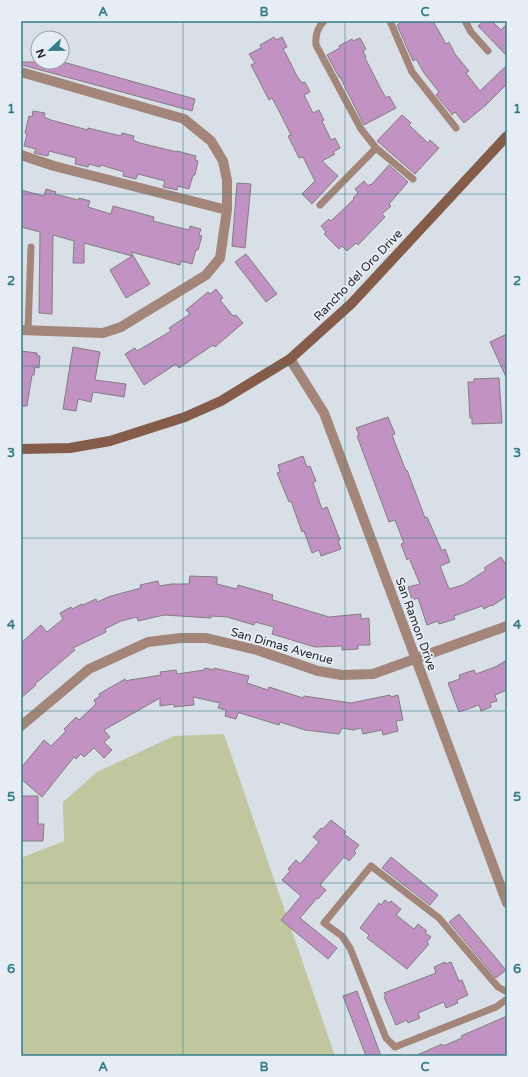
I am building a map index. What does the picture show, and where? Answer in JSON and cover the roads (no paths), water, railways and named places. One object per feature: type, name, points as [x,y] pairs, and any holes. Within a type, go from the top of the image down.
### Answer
[{"type":"main road","name":"Rancho del Oro Drive","points":[[21,449],[70,448],[110,441],[185,417],[221,400],[290,359],[351,304],[507,136]]},
{"type":"street","points":[[21,72],[184,119],[211,141],[223,161],[227,180],[227,210],[220,258],[206,275],[120,327],[103,333],[24,330]]},
{"type":"street","points":[[21,156],[54,166],[227,210]]},
{"type":"street","name":"San Ramon Drive","points":[[290,359],[324,413],[507,903]]},
{"type":"street","name":"San Dimas Avenue","points":[[21,726],[89,669],[148,642],[181,638],[206,638],[257,650],[318,672],[342,675],[372,674],[507,626]]},
{"type":"lane","points":[[324,21],[319,26],[315,37],[316,44],[361,129],[376,148],[413,179]]},
{"type":"lane","points":[[390,21],[412,72],[456,128]]},
{"type":"lane","points":[[465,21],[471,32],[488,51]]},
{"type":"lane","points":[[320,205],[376,148]]},
{"type":"lane","points":[[24,330],[31,247]]},
{"type":"lane","points":[[507,992],[498,987],[439,918],[371,866],[324,923],[342,936],[350,948],[386,1038],[395,1047],[496,1007],[507,999]]}]
